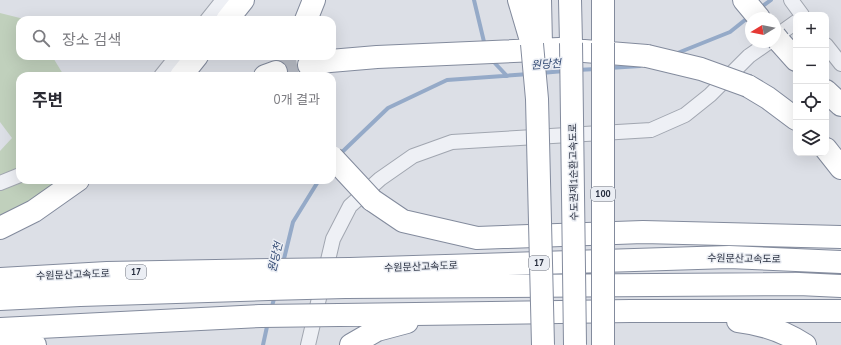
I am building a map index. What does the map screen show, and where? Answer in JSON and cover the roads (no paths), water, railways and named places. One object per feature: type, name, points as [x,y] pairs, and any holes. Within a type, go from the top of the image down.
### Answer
[{"type":"highway","points":[[230,16],[243,0]]},
{"type":"highway","points":[[308,16],[314,0]]},
{"type":"highway","points":[[519,0],[537,44]]},
{"type":"highway","points":[[540,0],[537,44],[537,99],[543,345]]},
{"type":"highway","name":"수도권제1순환고속도로","points":[[570,0],[575,345]]},
{"type":"highway","name":"100","points":[[603,0],[603,344]]},
{"type":"highway","points":[[744,0],[754,12]]},
{"type":"highway","points":[[781,46],[793,57]]},
{"type":"highway","points":[[302,66],[357,58],[559,49],[647,56],[701,69],[748,86],[768,98],[793,117]]},
{"type":"highway","points":[[184,72],[195,60]]},
{"type":"highway","points":[[829,94],[841,105]]},
{"type":"highway","points":[[829,153],[841,168]]},
{"type":"highway","points":[[336,161],[372,200],[403,221],[476,238],[643,232],[841,237]]},
{"type":"highway","points":[[8,225],[63,192],[73,184]]},
{"type":"highway","points":[[8,225],[35,214],[85,184]]},
{"type":"highway","name":"수원문산고속도로","points":[[0,299],[80,295],[270,280],[348,278],[729,257],[841,262]]},
{"type":"highway","name":"수원문산고속도로","points":[[0,279],[100,273],[270,280]]},
{"type":"highway","name":"수원문산고속도로","points":[[348,278],[799,284],[841,286]]},
{"type":"highway","points":[[630,311],[751,322],[771,327],[791,336],[805,345]]},
{"type":"highway","points":[[0,329],[261,316],[510,314],[630,311],[841,311]]},
{"type":"highway","points":[[351,345],[377,330],[400,323],[510,314]]},
{"type":"highway","points":[[0,341],[34,345]]},
{"type":"street","points":[[209,16],[223,0]]},
{"type":"street","points":[[781,34],[793,24]]},
{"type":"street","points":[[308,345],[333,239],[350,206],[380,179],[413,156],[452,142],[651,130],[685,115],[710,95],[749,56],[761,48]]},
{"type":"street","points":[[828,48],[841,64]]},
{"type":"street","points":[[164,72],[174,60]]},
{"type":"street","points":[[0,183],[16,177]]},
{"type":"waterway","points":[[474,0],[485,46]]},
{"type":"waterway","name":"원당천","points":[[760,8],[771,0]]},
{"type":"waterway","name":"원당천","points":[[675,54],[730,32],[745,20]]},
{"type":"waterway","points":[[491,59],[507,76]]},
{"type":"waterway","name":"원당천","points":[[609,68],[640,66]]},
{"type":"waterway","name":"원당천","points":[[577,70],[596,69]]},
{"type":"waterway","name":"원당천","points":[[541,73],[564,71]]},
{"type":"waterway","name":"원당천","points":[[339,155],[388,108],[447,80],[529,74]]},
{"type":"waterway","name":"원당천","points":[[283,263],[293,222],[317,184]]},
{"type":"waterway","name":"원당천","points":[[271,310],[275,295]]},
{"type":"waterway","name":"원당천","points":[[263,345],[268,322]]},
{"type":"tunnel","points":[[276,72],[309,65]]}]
